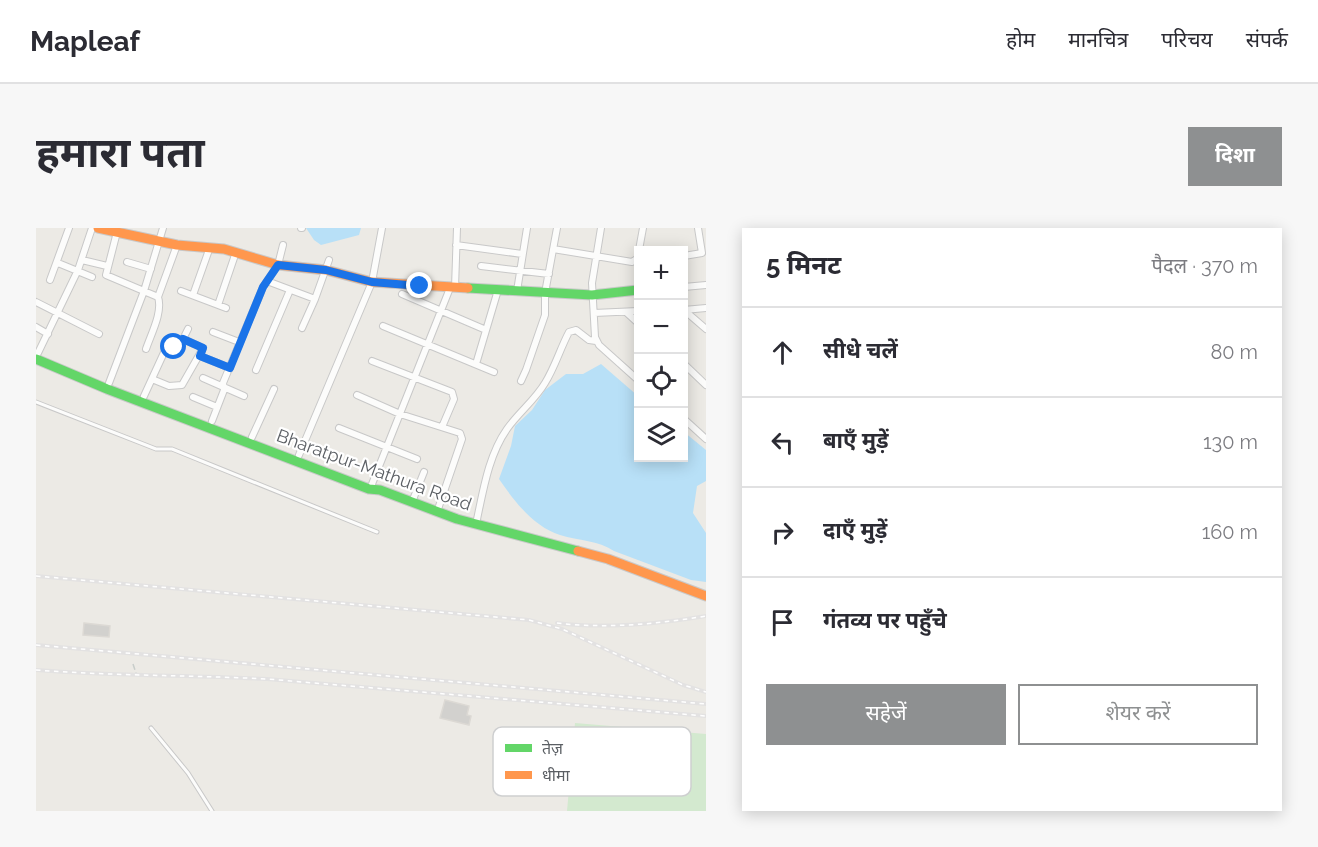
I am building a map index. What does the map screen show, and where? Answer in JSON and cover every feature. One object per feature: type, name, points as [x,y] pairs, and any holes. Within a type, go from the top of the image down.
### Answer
[{"type":"main road","points":[[98,228],[159,241],[236,252],[278,265],[326,270],[372,282],[592,295],[634,291]]},
{"type":"main road","name":"Bharatpur-Mathura Road","points":[[37,355],[61,367],[369,489],[376,487]]},
{"type":"main road","name":"Bharatpur-Mathura Road","points":[[61,367],[110,383],[158,404],[252,436],[411,503],[476,524],[608,559],[706,594]]},
{"type":"street","points":[[50,280],[69,228]]},
{"type":"street","points":[[37,355],[78,270],[92,228]]},
{"type":"street","points":[[110,383],[144,291],[163,228]]},
{"type":"street","points":[[299,455],[334,377],[372,282],[382,228]]},
{"type":"street","points":[[376,487],[400,414],[440,312],[452,288],[457,228]]},
{"type":"street","points":[[517,291],[527,228]]},
{"type":"street","points":[[520,381],[545,315],[545,293],[557,228]]},
{"type":"street","points":[[601,228],[592,295],[596,340],[634,375]]},
{"type":"street","points":[[640,246],[642,228]]},
{"type":"street","points":[[688,255],[704,252],[698,228]]},
{"type":"street","points":[[117,232],[107,266],[107,276],[158,297]]},
{"type":"street","points":[[146,349],[160,307],[158,297],[177,244]]},
{"type":"street","points":[[212,421],[239,342],[267,281],[278,265],[283,245]]},
{"type":"street","points":[[456,245],[522,254]]},
{"type":"street","points":[[193,295],[210,247]]},
{"type":"street","points":[[553,249],[634,261]]},
{"type":"street","points":[[218,305],[236,252]]},
{"type":"street","points":[[82,260],[107,266]]},
{"type":"street","points":[[302,328],[329,260]]},
{"type":"street","points":[[127,262],[151,269]]},
{"type":"street","points":[[58,263],[92,277]]},
{"type":"street","points":[[481,266],[549,274]]},
{"type":"street","points":[[267,281],[315,299]]},
{"type":"street","points":[[688,287],[706,285]]},
{"type":"street","points":[[256,370],[290,290]]},
{"type":"street","points":[[476,364],[498,290]]},
{"type":"street","points":[[181,291],[226,309]]},
{"type":"street","points":[[402,294],[486,330]]},
{"type":"street","points":[[36,302],[99,334]]},
{"type":"street","points":[[688,310],[706,308]]},
{"type":"street","points":[[594,313],[634,311]]},
{"type":"street","points":[[626,312],[634,319]]},
{"type":"street","points":[[688,314],[706,330]]},
{"type":"street","points":[[383,326],[494,372]]},
{"type":"street","points":[[36,327],[48,334]]},
{"type":"street","points":[[144,396],[167,346],[179,346],[188,329]]},
{"type":"street","points":[[476,524],[484,485],[496,450],[507,429],[544,385],[569,333],[576,330],[589,340],[596,340]]},
{"type":"street","points":[[213,332],[239,342]]},
{"type":"street","points":[[152,379],[169,386],[182,385],[200,356],[201,346],[183,339]]},
{"type":"street","points":[[200,356],[230,368]]},
{"type":"street","points":[[372,361],[452,392],[455,396],[442,427]]},
{"type":"street","points":[[688,368],[706,385]]},
{"type":"street","points":[[203,378],[244,396]]},
{"type":"street","points":[[252,436],[274,389]]},
{"type":"street","points":[[357,395],[400,414],[460,433],[462,439],[437,512]]},
{"type":"street","points":[[193,398],[217,407]]},
{"type":"street","points":[[688,423],[706,439]]},
{"type":"street","points":[[339,428],[417,459]]},
{"type":"street","points":[[411,503],[424,471]]},
{"type":"lane","points":[[36,402],[156,449],[172,449],[377,532]]},
{"type":"lane","points":[[151,728],[188,773],[212,811]]},
{"type":"path","points":[[133,664],[136,673]]},
{"type":"green space","points":[[575,723],[623,727],[575,727]]},
{"type":"green space","points":[[691,733],[706,734],[706,811],[567,811],[568,796],[691,796]]},
{"type":"water","points":[[306,228],[361,228],[359,235],[321,245],[314,240]]},
{"type":"water","points":[[601,364],[634,393],[634,462],[688,462],[688,435],[706,450],[706,481],[697,486],[693,513],[706,533],[706,582],[691,580],[608,547],[551,531],[525,512],[499,479],[511,446],[515,426],[532,410],[545,390],[566,374],[583,374]]},
{"type":"building","points":[[84,623],[110,626],[109,637],[83,635]]},
{"type":"building","points":[[445,700],[469,706],[467,715],[471,716],[469,725],[440,718]]},
{"type":"railway","points":[[36,576],[529,620],[562,629],[683,685],[706,692]]},
{"type":"railway","points":[[557,623],[594,626],[631,625],[706,616]]},
{"type":"railway","points":[[36,645],[706,704]]},
{"type":"railway","points":[[36,670],[267,679],[706,716]]},
{"type":"traffic: fast","points":[[468,288],[592,295],[634,290]]},
{"type":"traffic: fast","points":[[36,359],[107,389],[369,489],[380,490],[457,519],[578,551]]},
{"type":"traffic: slow","points":[[98,228],[177,245],[224,249],[278,265],[326,270],[372,282],[468,288]]},
{"type":"traffic: slow","points":[[578,551],[608,559],[706,596]]},
{"type":"route","points":[[174,347],[179,346],[183,339],[203,348],[200,356],[230,368],[263,287],[278,265],[326,270],[372,282],[420,286]]}]
